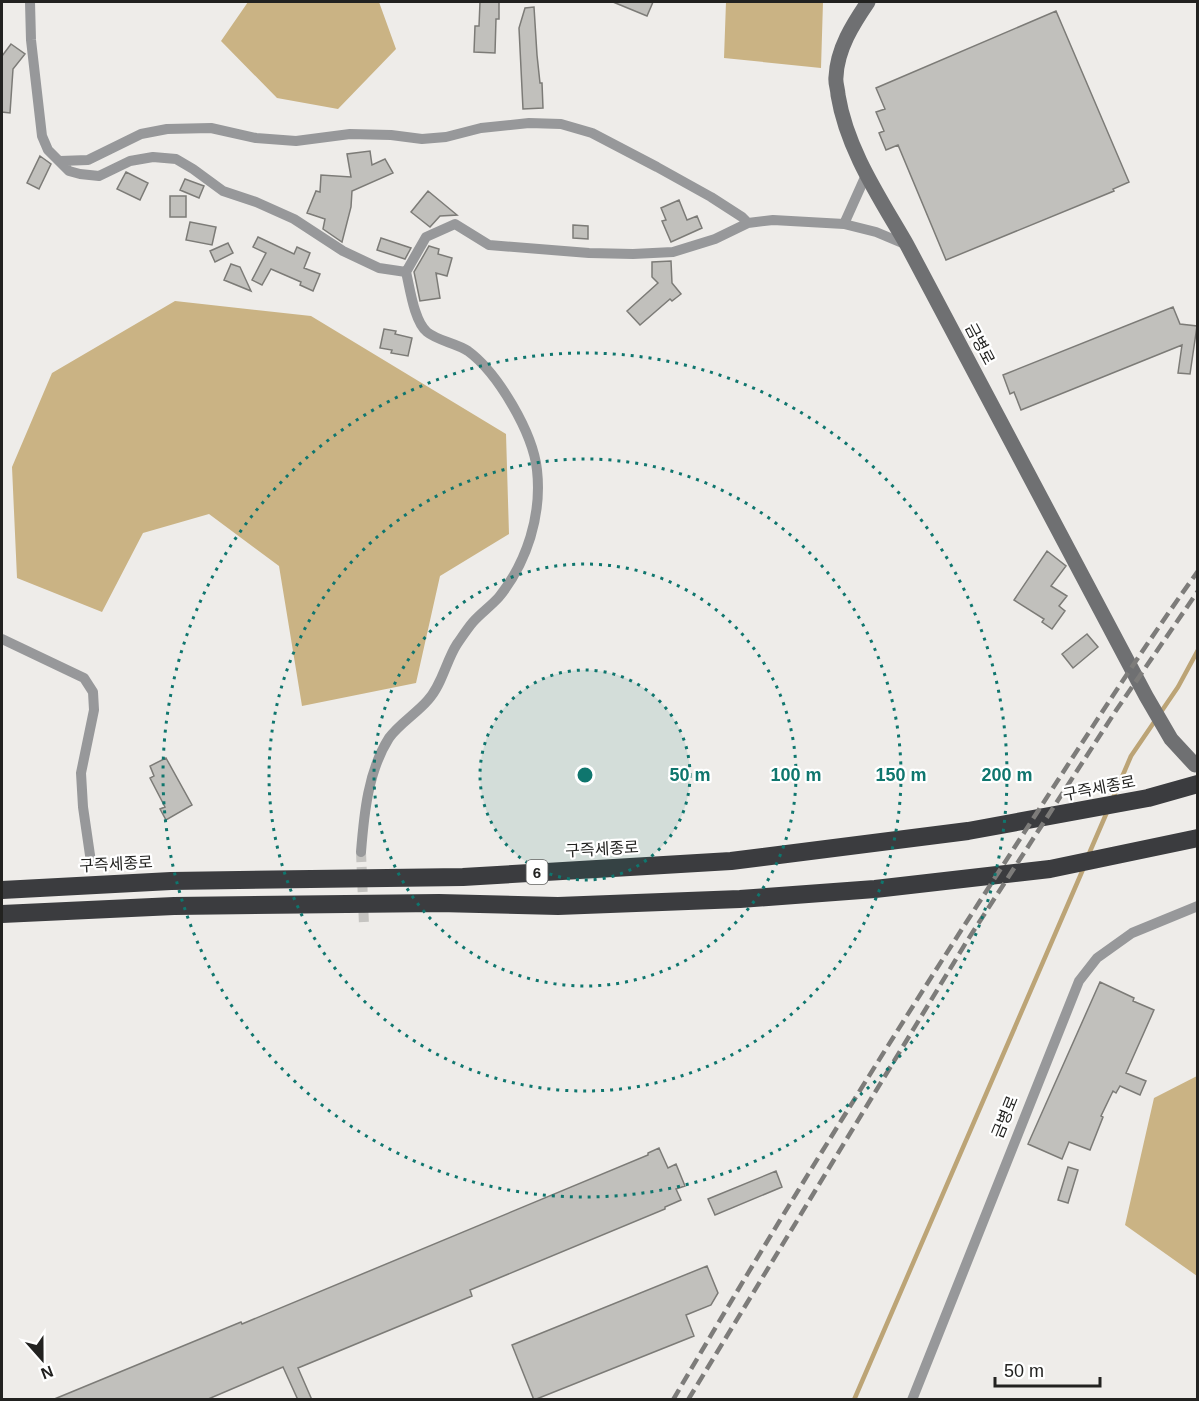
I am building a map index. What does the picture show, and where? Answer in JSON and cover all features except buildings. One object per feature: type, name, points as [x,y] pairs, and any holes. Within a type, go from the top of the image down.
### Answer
[{"type":"highway","name":"구즉세종로","points":[[2,890],[171,881],[463,877],[731,861],[968,831],[1148,798],[1197,784]]},
{"type":"highway","name":"6","points":[[2,914],[174,906],[439,903],[558,906],[875,889],[1050,869],[1130,854],[1197,838]]},
{"type":"street","points":[[30,2],[31,40],[42,136],[48,150],[69,171],[99,176],[130,161],[153,157],[176,159],[223,191],[256,202],[294,219],[343,251],[379,268],[406,272]]},
{"type":"street","name":"금병로","points":[[868,2],[849,28],[836,77],[841,112],[866,175],[907,245],[1146,696],[1171,739],[1195,765]]},
{"type":"street","points":[[60,161],[88,160],[141,134],[167,129],[211,129],[256,138],[296,141],[350,134],[391,135],[422,139],[446,137],[481,128],[529,123],[561,124],[592,133],[657,167],[711,197],[748,223]]},
{"type":"street","points":[[844,224],[866,175]]},
{"type":"street","points":[[361,852],[364,813],[377,766],[390,738],[430,698],[455,646],[473,622],[498,598],[514,577],[536,520],[537,470],[529,437],[511,404],[491,375],[467,351],[426,332],[419,320],[406,272],[426,237],[455,224],[489,245],[633,254],[673,252],[715,239],[748,223],[773,220],[844,224],[876,232],[907,245]]},
{"type":"street","points":[[2,639],[84,678],[93,692],[94,710],[81,773],[82,807],[91,861]]},
{"type":"street","name":"금병로","points":[[912,1400],[1079,981],[1097,958],[1132,933],[1197,906]]},
{"type":"shaded area","points":[[248,2],[379,2],[396,49],[338,109],[277,98],[221,41]]},
{"type":"shaded area","points":[[726,2],[823,2],[821,68],[724,58]]},
{"type":"shaded area","points":[[175,301],[311,316],[506,434],[509,534],[440,576],[416,683],[302,706],[279,566],[209,514],[143,533],[102,612],[17,578],[12,467],[52,373]]},
{"type":"shaded area","points":[[1197,1076],[1197,1276],[1125,1225],[1154,1098]]},
{"type":"waterway","points":[[1113,798],[1131,756],[1178,687],[1198,650]]},
{"type":"waterway","points":[[1088,856],[1107,812]]},
{"type":"waterway","points":[[854,1400],[1084,867]]},
{"type":"tunnel","points":[[361,852],[364,925]]},
{"type":"railway","points":[[673,1400],[799,1189],[929,980],[1106,705],[1198,571]]},
{"type":"railway","points":[[688,1400],[967,941],[1117,709],[1198,591]]}]
